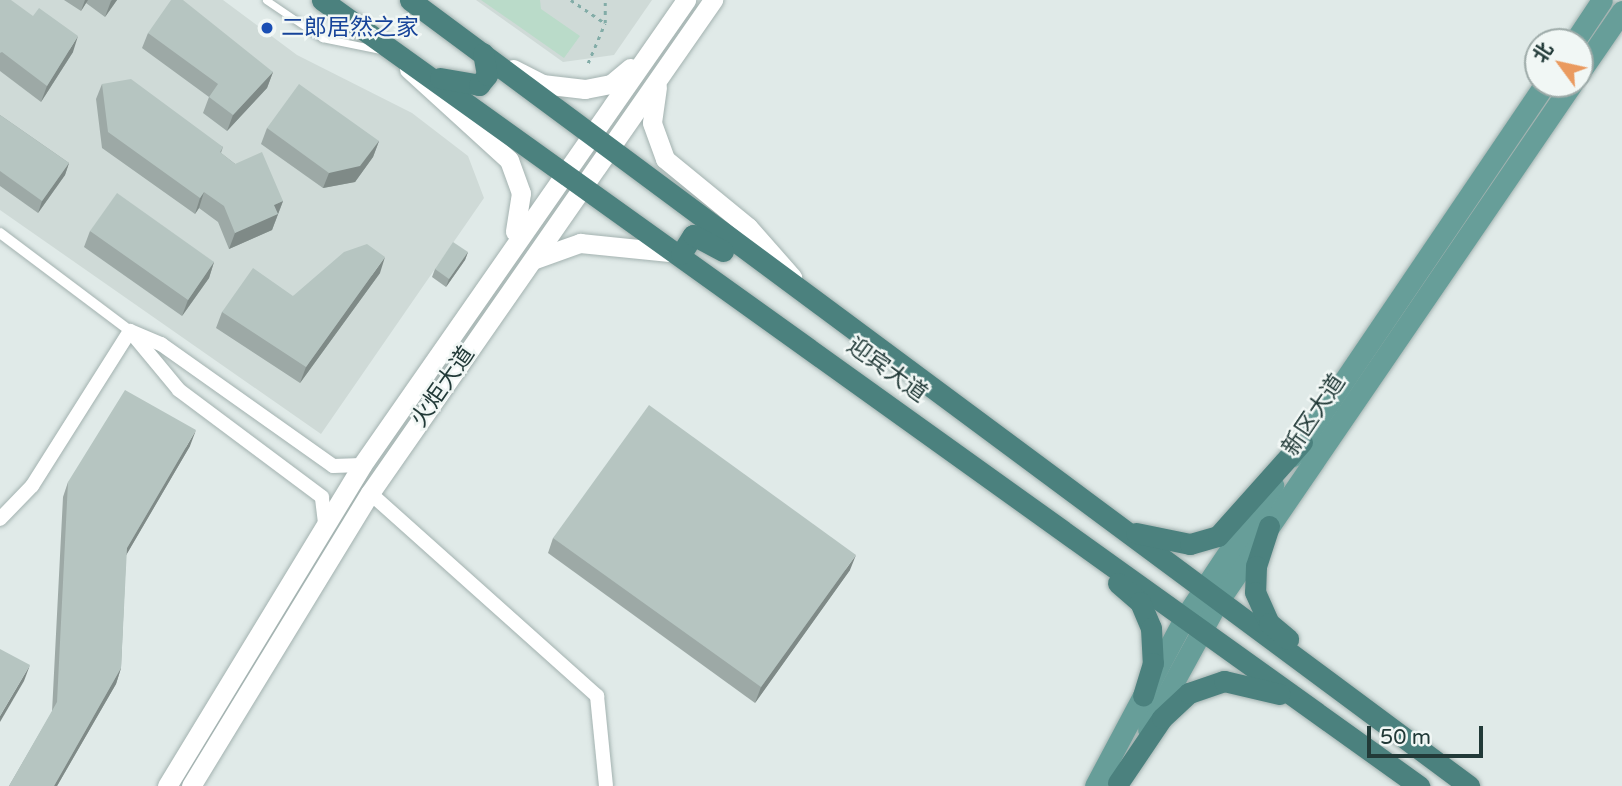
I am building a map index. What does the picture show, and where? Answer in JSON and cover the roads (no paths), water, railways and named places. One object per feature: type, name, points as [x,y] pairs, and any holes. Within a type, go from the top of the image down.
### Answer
[{"type":"highway","name":"迎宾大道","points":[[322,0],[681,254],[1419,786]]},
{"type":"highway","name":"迎宾大道","points":[[410,0],[1209,597],[1469,786]]},
{"type":"highway","points":[[426,74],[478,85],[487,75],[482,53]]},
{"type":"highway","points":[[681,254],[686,239],[700,236],[813,302]]},
{"type":"highway","points":[[1117,526],[1171,543],[1218,536],[1302,442]]},
{"type":"highway","points":[[1269,526],[1254,579],[1263,615],[1390,715],[1426,755]]},
{"type":"highway","points":[[1068,532],[1091,563],[1144,610],[1154,650],[1143,695]]},
{"type":"highway","points":[[1117,785],[1169,709],[1200,687],[1247,683],[1302,702]]},
{"type":"main road","name":"火炬大道","points":[[167,786],[362,465],[563,172],[686,0]]},
{"type":"main road","name":"火炬大道","points":[[191,786],[370,493],[713,0]]},
{"type":"main road","points":[[1583,28],[1602,0]]},
{"type":"main road","points":[[1594,52],[1622,11]]},
{"type":"main road","points":[[482,53],[542,84],[585,89],[611,83],[658,40]]},
{"type":"main road","points":[[394,52],[440,103],[509,160],[521,206],[508,251]]},
{"type":"main road","points":[[669,63],[651,111],[665,159],[748,227],[813,302]]},
{"type":"main road","name":"新区大道","points":[[1095,786],[1143,695],[1209,597],[1302,442],[1535,98]]},
{"type":"main road","name":"新区大道","points":[[1209,597],[1269,526],[1562,98]]},
{"type":"main road","points":[[526,266],[548,250],[580,243],[681,254]]},
{"type":"main road","name":"新区大道","points":[[1117,785],[1193,622]]},
{"type":"street","points":[[0,233],[130,331],[179,390],[322,497],[328,510],[323,530]]},
{"type":"street","points":[[130,331],[161,344],[333,466],[362,465]]},
{"type":"street","points":[[0,519],[32,486],[130,331]]},
{"type":"street","points":[[370,493],[597,696],[606,786]]},
{"type":"lane","points":[[266,0],[321,38],[394,52]]},
{"type":"place","name":"二郎居然之家","points":[[267,28]]}]
